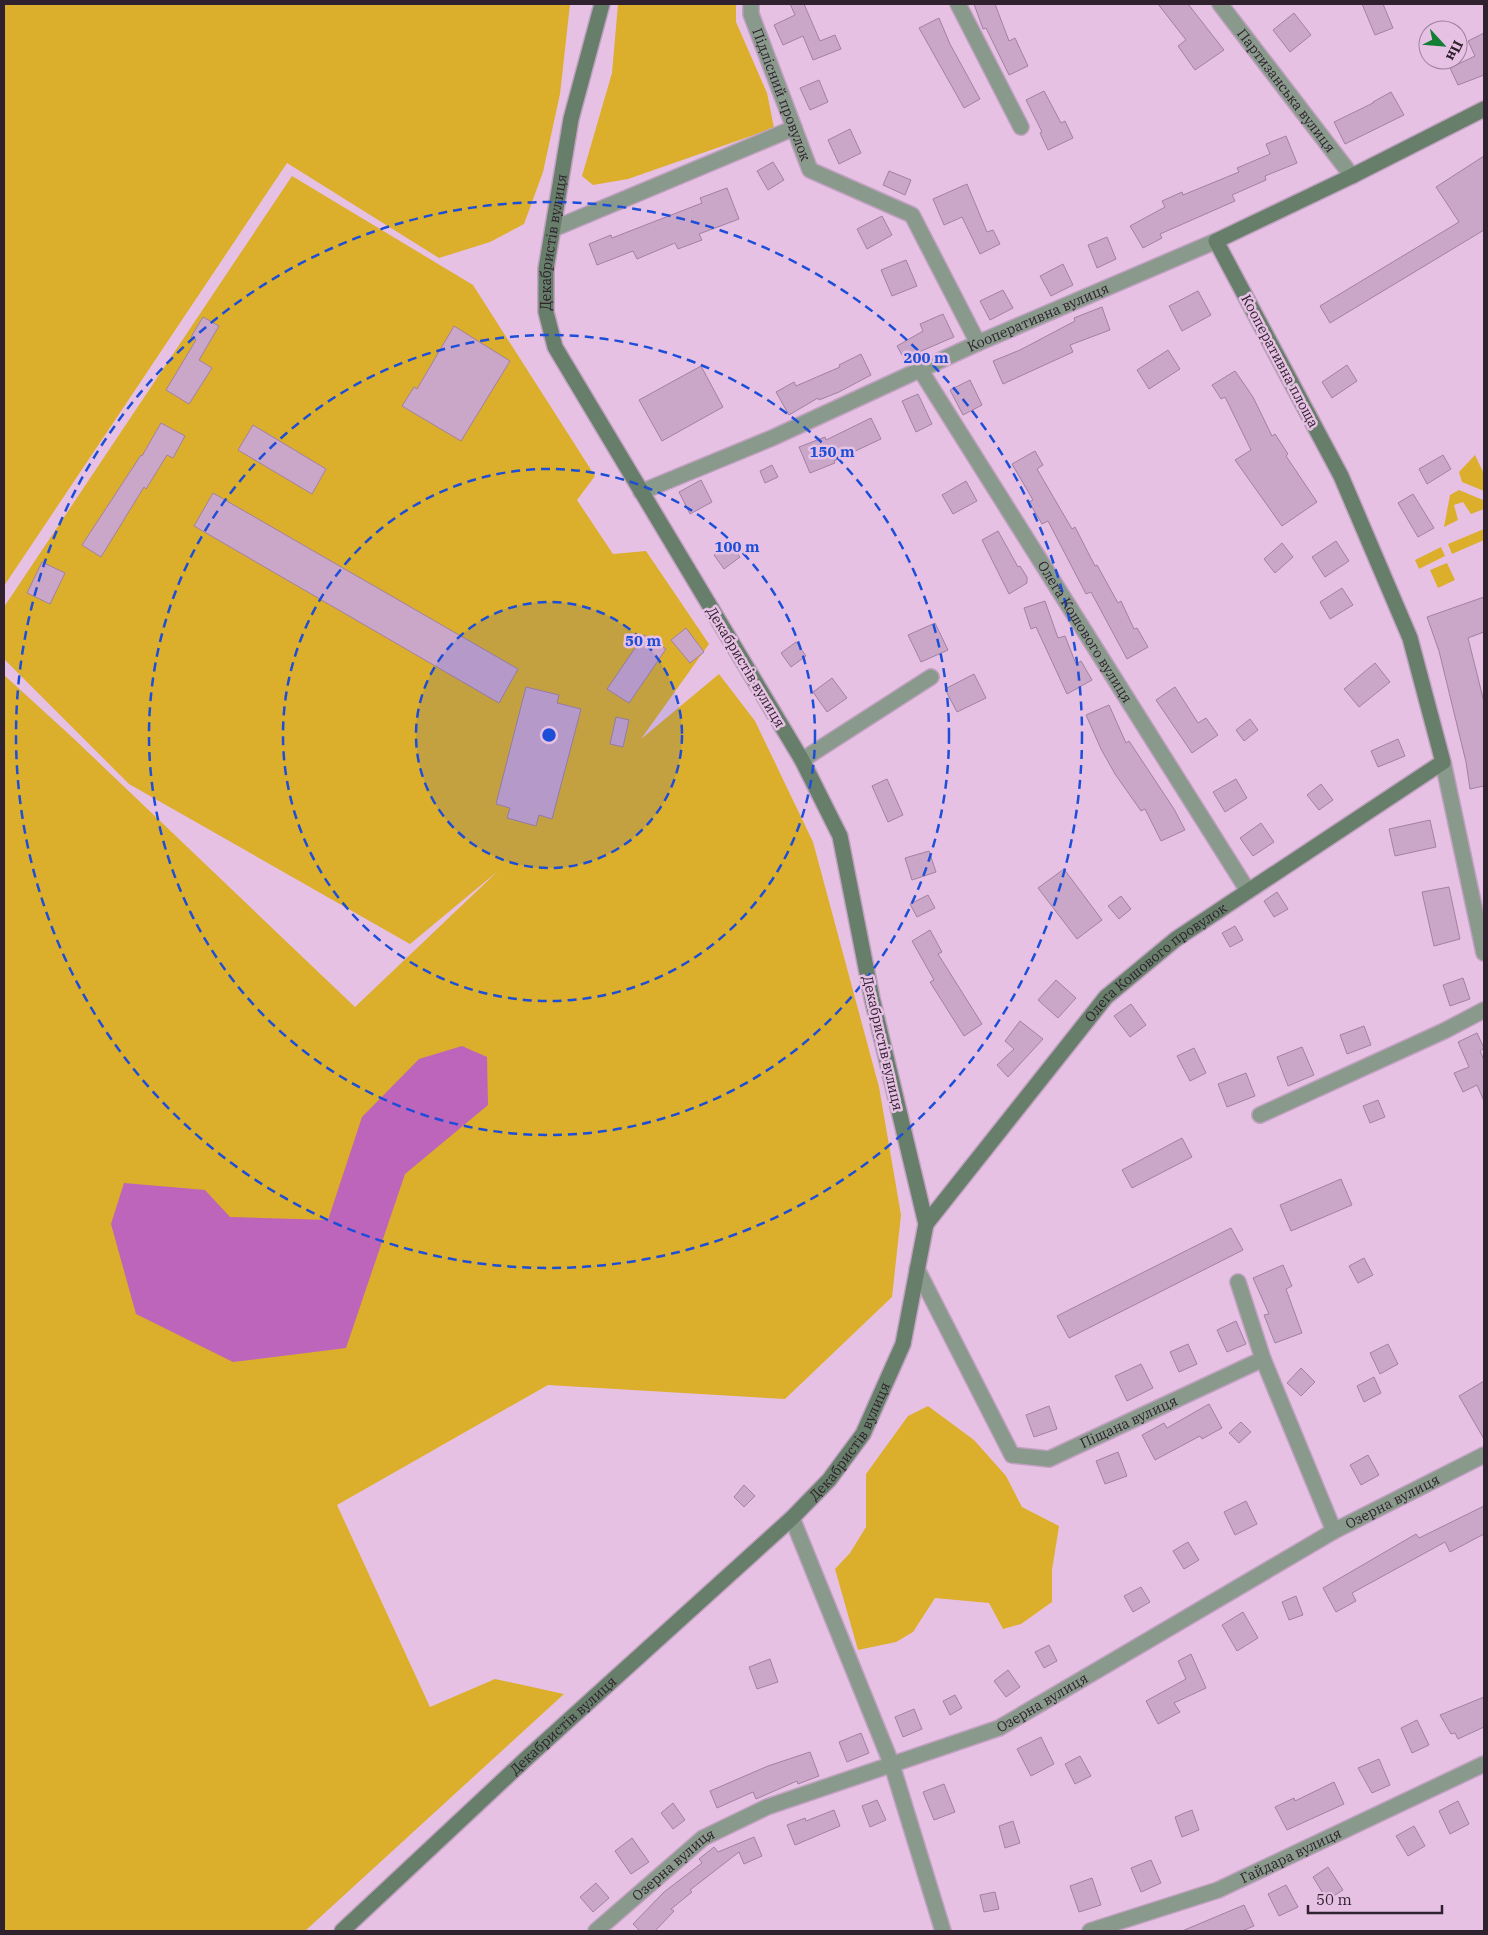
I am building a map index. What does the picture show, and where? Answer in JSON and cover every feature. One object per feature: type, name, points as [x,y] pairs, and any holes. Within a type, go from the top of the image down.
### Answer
[{"type":"street","name":"Декабристів вулиця","points":[[342,1931],[528,1757],[792,1518],[828,1480],[863,1434],[903,1344],[926,1224],[872,998],[840,836],[802,760],[555,347],[546,312],[546,270],[571,119],[602,4]]},
{"type":"street","name":"Підлісний провулок","points":[[751,4],[751,14],[810,170],[912,215],[978,343]]},
{"type":"street","points":[[958,4],[1021,127]]},
{"type":"street","name":"Партизанська вулиця","points":[[1220,4],[1352,176]]},
{"type":"street","points":[[1216,241],[1352,176],[1484,109]]},
{"type":"street","points":[[553,229],[794,128]]},
{"type":"street","name":"Кооперативна вулиця","points":[[641,492],[772,438],[921,371],[978,343],[1216,241]]},
{"type":"street","name":"Кооперативна площа","points":[[1216,241],[1340,476],[1410,638],[1444,762]]},
{"type":"street","name":"Олега Кошового вулиця","points":[[921,371],[1248,891]]},
{"type":"street","points":[[802,760],[931,677]]},
{"type":"street","points":[[1444,762],[1484,953]]},
{"type":"street","name":"Олега Кошового провулок","points":[[926,1224],[1106,997],[1176,939],[1444,762]]},
{"type":"street","points":[[1260,1115],[1444,1031],[1484,1010]]},
{"type":"street","name":"Піщана вулиця","points":[[917,1269],[1012,1455],[1049,1459],[1263,1359]]},
{"type":"street","points":[[1238,1282],[1263,1359],[1334,1531]]},
{"type":"street","name":"Озерна вулиця","points":[[596,1931],[704,1838],[767,1807],[999,1728],[1334,1531],[1484,1455]]},
{"type":"street","points":[[792,1518],[892,1765],[943,1931]]},
{"type":"street","name":"Гайдара вулиця","points":[[1090,1931],[1218,1890],[1484,1764]]},
{"type":"shaded area","points":[[4,4],[570,4],[560,94],[543,172],[524,224],[490,242],[439,258],[287,163],[4,586]]},
{"type":"shaded area","points":[[618,4],[736,4],[736,22],[767,93],[774,128],[628,179],[593,185],[582,176],[612,73]]},
{"type":"shaded area","points":[[292,176],[473,285],[595,476],[577,500],[613,554],[646,551],[709,644],[641,739],[719,674],[755,721],[813,842],[879,1087],[901,1215],[892,1297],[785,1399],[548,1385],[337,1505],[430,1707],[495,1679],[564,1694],[305,1931],[4,1931],[4,675],[72,737],[355,1007],[498,871],[410,944],[129,784],[4,659],[4,607]]},
{"type":"shaded area","points":[[1475,455],[1484,474],[1484,491],[1462,482],[1459,472]]},
{"type":"shaded area","points":[[1459,490],[1483,500],[1484,509],[1471,514],[1463,502],[1454,505],[1458,520],[1444,527],[1450,495]]},
{"type":"shaded area","points":[[1484,529],[1484,540],[1452,554],[1448,544]]},
{"type":"shaded area","points":[[1441,547],[1445,556],[1419,569],[1415,560]]},
{"type":"shaded area","points":[[1447,563],[1455,580],[1438,588],[1430,570]]},
{"type":"shaded area","points":[[462,1046],[487,1057],[488,1105],[405,1174],[346,1348],[233,1362],[136,1314],[111,1224],[124,1183],[205,1190],[230,1217],[328,1220],[362,1117],[419,1059]]},
{"type":"shaded area","points":[[928,1406],[974,1440],[1006,1476],[1022,1507],[1059,1526],[1052,1570],[1052,1602],[1021,1624],[1003,1629],[989,1603],[935,1598],[913,1632],[896,1642],[858,1650],[835,1569],[850,1553],[866,1527],[866,1474],[908,1416]]},
{"type":"building","points":[[790,4],[804,4],[820,41],[835,35],[841,49],[813,60],[803,36],[783,45],[774,25],[795,15]]},
{"type":"building","points":[[974,4],[995,4],[1009,41],[1015,38],[1028,66],[1009,75],[986,28],[983,29]]},
{"type":"building","points":[[1158,4],[1188,4],[1224,50],[1195,70],[1178,46],[1186,40]]},
{"type":"building","points":[[1362,4],[1383,4],[1393,28],[1375,35]]},
{"type":"building","points":[[1294,13],[1311,35],[1290,52],[1273,30]]},
{"type":"building","points":[[939,18],[950,44],[980,99],[964,108],[919,28]]},
{"type":"building","points":[[1484,33],[1484,75],[1458,85],[1451,70],[1468,70],[1468,59],[1475,56],[1468,41]]},
{"type":"building","points":[[819,80],[828,102],[810,110],[800,88]]},
{"type":"building","points":[[1044,91],[1061,123],[1065,121],[1073,138],[1048,150],[1040,133],[1042,132],[1026,100]]},
{"type":"building","points":[[1391,92],[1404,115],[1345,144],[1334,122]]},
{"type":"building","points":[[850,129],[861,153],[839,164],[828,140]]},
{"type":"building","points":[[1286,136],[1297,163],[1265,176],[1266,180],[1232,195],[1235,201],[1160,234],[1162,238],[1143,248],[1130,226],[1165,207],[1162,201],[1182,192],[1183,195],[1239,172],[1237,168],[1270,154],[1266,144]]},
{"type":"building","points":[[1484,156],[1484,230],[1330,323],[1320,306],[1459,222],[1436,187]]},
{"type":"building","points":[[773,162],[784,180],[768,190],[757,171]]},
{"type":"building","points":[[889,171],[911,180],[905,195],[883,185]]},
{"type":"building","points":[[967,184],[987,232],[993,230],[1000,244],[980,254],[962,217],[944,225],[933,199]]},
{"type":"building","points":[[727,188],[739,219],[699,234],[702,240],[678,249],[675,243],[637,259],[633,251],[597,265],[589,244],[611,235],[612,238],[702,203],[700,198]]},
{"type":"building","points":[[882,216],[892,235],[867,249],[857,229]]},
{"type":"building","points":[[1107,237],[1116,259],[1097,268],[1088,245]]},
{"type":"building","points":[[906,260],[917,286],[892,296],[881,270]]},
{"type":"building","points":[[1063,264],[1073,285],[1051,296],[1040,276]]},
{"type":"building","points":[[1003,290],[1013,308],[990,320],[980,301]]},
{"type":"building","points":[[1198,291],[1211,315],[1182,331],[1169,306]]},
{"type":"building","points":[[1102,307],[1110,330],[1070,345],[1073,352],[1003,384],[993,361],[1020,350],[1075,321],[1074,318]]},
{"type":"building","points":[[943,314],[954,337],[919,352],[921,355],[907,364],[897,346],[923,331],[920,324]]},
{"type":"building","points":[[203,317],[219,326],[199,360],[212,368],[189,404],[166,390],[196,340],[191,337]]},
{"type":"building","points":[[454,326],[510,361],[461,441],[402,406],[414,387],[417,389]]},
{"type":"building","points":[[1168,350],[1180,369],[1149,389],[1137,370]]},
{"type":"building","points":[[861,354],[871,375],[839,392],[819,400],[818,398],[789,415],[776,392],[794,382],[796,386],[840,367],[839,365]]},
{"type":"building","points":[[1347,365],[1357,381],[1332,398],[1322,382]]},
{"type":"building","points":[[701,366],[723,407],[662,441],[639,400]]},
{"type":"building","points":[[1235,371],[1253,397],[1272,436],[1275,434],[1288,454],[1286,456],[1317,502],[1282,526],[1235,460],[1251,450],[1225,397],[1221,399],[1212,385]]},
{"type":"building","points":[[970,380],[982,405],[963,415],[950,390]]},
{"type":"building","points":[[918,394],[932,424],[916,432],[902,401]]},
{"type":"building","points":[[871,418],[881,439],[834,461],[835,463],[810,473],[799,447],[825,437],[826,440]]},
{"type":"building","points":[[161,423],[185,436],[173,458],[167,455],[146,489],[144,487],[101,557],[82,545],[142,456]]},
{"type":"building","points":[[253,425],[326,469],[312,494],[238,450]]},
{"type":"building","points":[[1035,451],[1043,465],[1037,469],[1072,529],[1075,527],[1095,566],[1097,565],[1118,603],[1121,601],[1134,629],[1137,628],[1148,647],[1127,659],[1091,592],[1086,594],[1048,521],[1042,524],[1029,502],[1033,500],[1012,464]]},
{"type":"building","points":[[1443,455],[1451,469],[1427,484],[1419,469]]},
{"type":"building","points":[[772,465],[778,477],[765,483],[760,471]]},
{"type":"building","points":[[701,480],[712,502],[690,514],[679,492]]},
{"type":"building","points":[[966,481],[977,501],[953,514],[942,495]]},
{"type":"building","points":[[213,493],[518,669],[499,703],[194,526]]},
{"type":"building","points":[[1413,494],[1434,528],[1418,537],[1398,503]]},
{"type":"building","points":[[998,531],[1018,567],[1020,566],[1027,577],[1027,583],[1009,594],[982,540]]},
{"type":"building","points":[[1336,541],[1349,561],[1325,577],[1312,557]]},
{"type":"building","points":[[730,543],[740,557],[724,569],[714,555]]},
{"type":"building","points":[[1282,543],[1293,557],[1275,573],[1264,559]]},
{"type":"building","points":[[42,562],[65,573],[50,604],[27,593]]},
{"type":"building","points":[[1342,588],[1353,605],[1330,619],[1320,602]]},
{"type":"building","points":[[1484,597],[1484,632],[1468,638],[1484,702],[1484,786],[1470,789],[1466,762],[1439,651],[1427,617]]},
{"type":"building","points":[[1045,601],[1058,638],[1065,636],[1076,664],[1081,661],[1092,680],[1067,694],[1036,627],[1031,629],[1024,608]]},
{"type":"building","points":[[935,623],[948,650],[921,662],[908,635]]},
{"type":"building","points":[[686,628],[704,652],[690,663],[671,640]]},
{"type":"building","points":[[644,635],[666,649],[629,703],[607,689]]},
{"type":"building","points":[[796,642],[806,656],[791,667],[781,653]]},
{"type":"building","points":[[1375,663],[1390,682],[1359,707],[1344,689]]},
{"type":"building","points":[[974,674],[986,698],[957,712],[945,689]]},
{"type":"building","points":[[832,678],[847,698],[827,712],[813,692]]},
{"type":"building","points":[[526,687],[559,695],[557,703],[581,709],[552,819],[539,815],[536,826],[507,818],[510,808],[496,804]]},
{"type":"building","points":[[1175,687],[1198,723],[1206,718],[1218,735],[1192,753],[1156,700]]},
{"type":"building","points":[[1109,705],[1126,743],[1129,741],[1174,809],[1185,830],[1161,841],[1145,809],[1141,811],[1115,774],[1101,749],[1086,715]]},
{"type":"building","points":[[616,717],[629,720],[623,747],[610,744]]},
{"type":"building","points":[[1250,719],[1258,730],[1244,741],[1236,730]]},
{"type":"building","points":[[1398,739],[1405,756],[1378,767],[1371,751]]},
{"type":"building","points":[[887,779],[903,815],[888,822],[872,786]]},
{"type":"building","points":[[1236,779],[1247,798],[1225,812],[1213,792]]},
{"type":"building","points":[[1321,784],[1333,800],[1319,810],[1307,795]]},
{"type":"building","points":[[1430,820],[1436,847],[1395,856],[1389,829]]},
{"type":"building","points":[[1261,823],[1274,842],[1253,856],[1240,838]]},
{"type":"building","points":[[929,851],[936,872],[912,880],[905,858]]},
{"type":"building","points":[[1064,869],[1102,920],[1077,939],[1038,888]]},
{"type":"building","points":[[1449,887],[1460,939],[1434,946],[1422,892]]},
{"type":"building","points":[[1277,892],[1288,909],[1274,917],[1264,901]]},
{"type":"building","points":[[928,895],[935,908],[917,917],[910,904]]},
{"type":"building","points":[[1121,896],[1131,909],[1119,919],[1108,906]]},
{"type":"building","points":[[1235,926],[1243,940],[1230,947],[1222,933]]},
{"type":"building","points":[[930,930],[942,952],[938,954],[982,1024],[964,1036],[930,982],[934,980],[912,941]]},
{"type":"building","points":[[1463,978],[1470,999],[1450,1006],[1443,985]]},
{"type":"building","points":[[1056,980],[1076,998],[1058,1018],[1038,1000]]},
{"type":"building","points":[[1131,1004],[1146,1025],[1130,1037],[1114,1016]]},
{"type":"building","points":[[1020,1021],[1043,1039],[1008,1077],[997,1065],[1014,1049],[1005,1041]]},
{"type":"building","points":[[1364,1026],[1371,1045],[1347,1054],[1340,1035]]},
{"type":"building","points":[[1477,1033],[1484,1048],[1480,1051],[1484,1060],[1484,1101],[1477,1085],[1463,1092],[1454,1073],[1469,1067],[1458,1042]]},
{"type":"building","points":[[1302,1047],[1314,1075],[1288,1086],[1277,1057]]},
{"type":"building","points":[[1194,1048],[1206,1073],[1190,1081],[1177,1056]]},
{"type":"building","points":[[1246,1073],[1255,1096],[1227,1107],[1218,1084]]},
{"type":"building","points":[[1378,1100],[1385,1117],[1370,1123],[1363,1106]]},
{"type":"building","points":[[1182,1138],[1192,1157],[1132,1188],[1122,1170]]},
{"type":"building","points":[[1341,1179],[1352,1205],[1291,1231],[1280,1205]]},
{"type":"building","points":[[1231,1228],[1243,1250],[1069,1338],[1057,1316]]},
{"type":"building","points":[[1364,1258],[1373,1275],[1358,1283],[1349,1266]]},
{"type":"building","points":[[1283,1265],[1292,1286],[1286,1289],[1302,1333],[1275,1343],[1264,1315],[1269,1314],[1253,1278]]},
{"type":"building","points":[[1236,1321],[1246,1344],[1227,1352],[1217,1330]]},
{"type":"building","points":[[1188,1344],[1197,1364],[1179,1372],[1170,1352]]},
{"type":"building","points":[[1388,1344],[1398,1364],[1380,1374],[1370,1353]]},
{"type":"building","points":[[1141,1364],[1153,1388],[1127,1401],[1115,1376]]},
{"type":"building","points":[[1301,1368],[1315,1382],[1301,1396],[1287,1383]]},
{"type":"building","points":[[1374,1377],[1381,1393],[1364,1402],[1357,1386]]},
{"type":"building","points":[[1484,1381],[1484,1439],[1459,1396]]},
{"type":"building","points":[[1209,1404],[1222,1428],[1202,1439],[1200,1436],[1155,1460],[1142,1435],[1164,1423],[1167,1428]]},
{"type":"building","points":[[1049,1406],[1057,1429],[1034,1437],[1026,1415]]},
{"type":"building","points":[[1241,1422],[1251,1432],[1239,1443],[1229,1433]]},
{"type":"building","points":[[1118,1452],[1127,1476],[1105,1484],[1096,1461]]},
{"type":"building","points":[[1368,1455],[1379,1475],[1361,1485],[1350,1465]]},
{"type":"building","points":[[744,1485],[755,1496],[744,1507],[734,1497]]},
{"type":"building","points":[[1246,1501],[1257,1524],[1235,1535],[1224,1512]]},
{"type":"building","points":[[1484,1506],[1484,1534],[1450,1552],[1445,1542],[1352,1593],[1356,1601],[1336,1612],[1323,1588],[1416,1534],[1419,1538]]},
{"type":"building","points":[[1188,1542],[1199,1560],[1184,1569],[1173,1551]]},
{"type":"building","points":[[1141,1587],[1150,1602],[1133,1612],[1124,1596]]},
{"type":"building","points":[[1296,1596],[1303,1615],[1289,1620],[1282,1602]]},
{"type":"building","points":[[1243,1612],[1258,1638],[1237,1651],[1222,1625]]},
{"type":"building","points":[[1049,1645],[1057,1661],[1044,1668],[1035,1652]]},
{"type":"building","points":[[1191,1654],[1206,1688],[1174,1703],[1180,1712],[1158,1724],[1146,1701],[1186,1679],[1178,1661]]},
{"type":"building","points":[[770,1659],[778,1682],[757,1689],[749,1667]]},
{"type":"building","points":[[1008,1670],[1020,1687],[1006,1697],[994,1681]]},
{"type":"building","points":[[955,1695],[962,1708],[950,1715],[943,1701]]},
{"type":"building","points":[[1484,1697],[1484,1727],[1458,1739],[1455,1733],[1451,1734],[1440,1715]]},
{"type":"building","points":[[914,1709],[922,1729],[903,1737],[895,1717]]},
{"type":"building","points":[[1417,1720],[1429,1745],[1412,1753],[1401,1728]]},
{"type":"building","points":[[861,1733],[869,1753],[847,1762],[839,1742]]},
{"type":"building","points":[[1041,1737],[1054,1764],[1031,1776],[1017,1749]]},
{"type":"building","points":[[810,1752],[819,1776],[798,1784],[797,1781],[756,1799],[753,1792],[717,1808],[710,1791],[768,1766]]},
{"type":"building","points":[[1080,1756],[1091,1776],[1075,1784],[1065,1764]]},
{"type":"building","points":[[1379,1759],[1390,1785],[1372,1793],[1358,1768]]},
{"type":"building","points":[[1334,1782],[1344,1804],[1287,1830],[1275,1807],[1294,1798],[1295,1801]]},
{"type":"building","points":[[944,1784],[955,1812],[934,1820],[923,1792]]},
{"type":"building","points":[[877,1800],[886,1820],[870,1827],[862,1806]]},
{"type":"building","points":[[1458,1801],[1469,1824],[1450,1834],[1439,1811]]},
{"type":"building","points":[[673,1803],[685,1820],[673,1829],[661,1813]]},
{"type":"building","points":[[834,1810],[840,1826],[795,1845],[787,1825],[805,1818],[806,1821]]},
{"type":"building","points":[[1192,1810],[1199,1830],[1182,1837],[1175,1817]]},
{"type":"building","points":[[1013,1821],[1020,1843],[1005,1848],[999,1826]]},
{"type":"building","points":[[1414,1826],[1425,1846],[1408,1856],[1396,1836]]},
{"type":"building","points":[[754,1837],[762,1856],[744,1864],[739,1852],[690,1890],[692,1892],[671,1909],[674,1911],[655,1931],[640,1931],[633,1924],[664,1892],[702,1863],[699,1859],[714,1847],[718,1852]]},
{"type":"building","points":[[632,1838],[649,1862],[631,1874],[615,1851]]},
{"type":"building","points":[[1151,1860],[1161,1883],[1141,1892],[1131,1868]]},
{"type":"building","points":[[1328,1867],[1343,1890],[1327,1900],[1313,1877]]},
{"type":"building","points":[[1092,1878],[1101,1905],[1079,1912],[1070,1886]]},
{"type":"building","points":[[596,1883],[609,1898],[593,1912],[580,1897]]},
{"type":"building","points":[[1286,1885],[1298,1907],[1279,1916],[1268,1894]]},
{"type":"building","points":[[995,1892],[999,1909],[984,1912],[980,1895]]},
{"type":"building","points":[[1244,1905],[1254,1926],[1242,1931],[1182,1931]]}]
